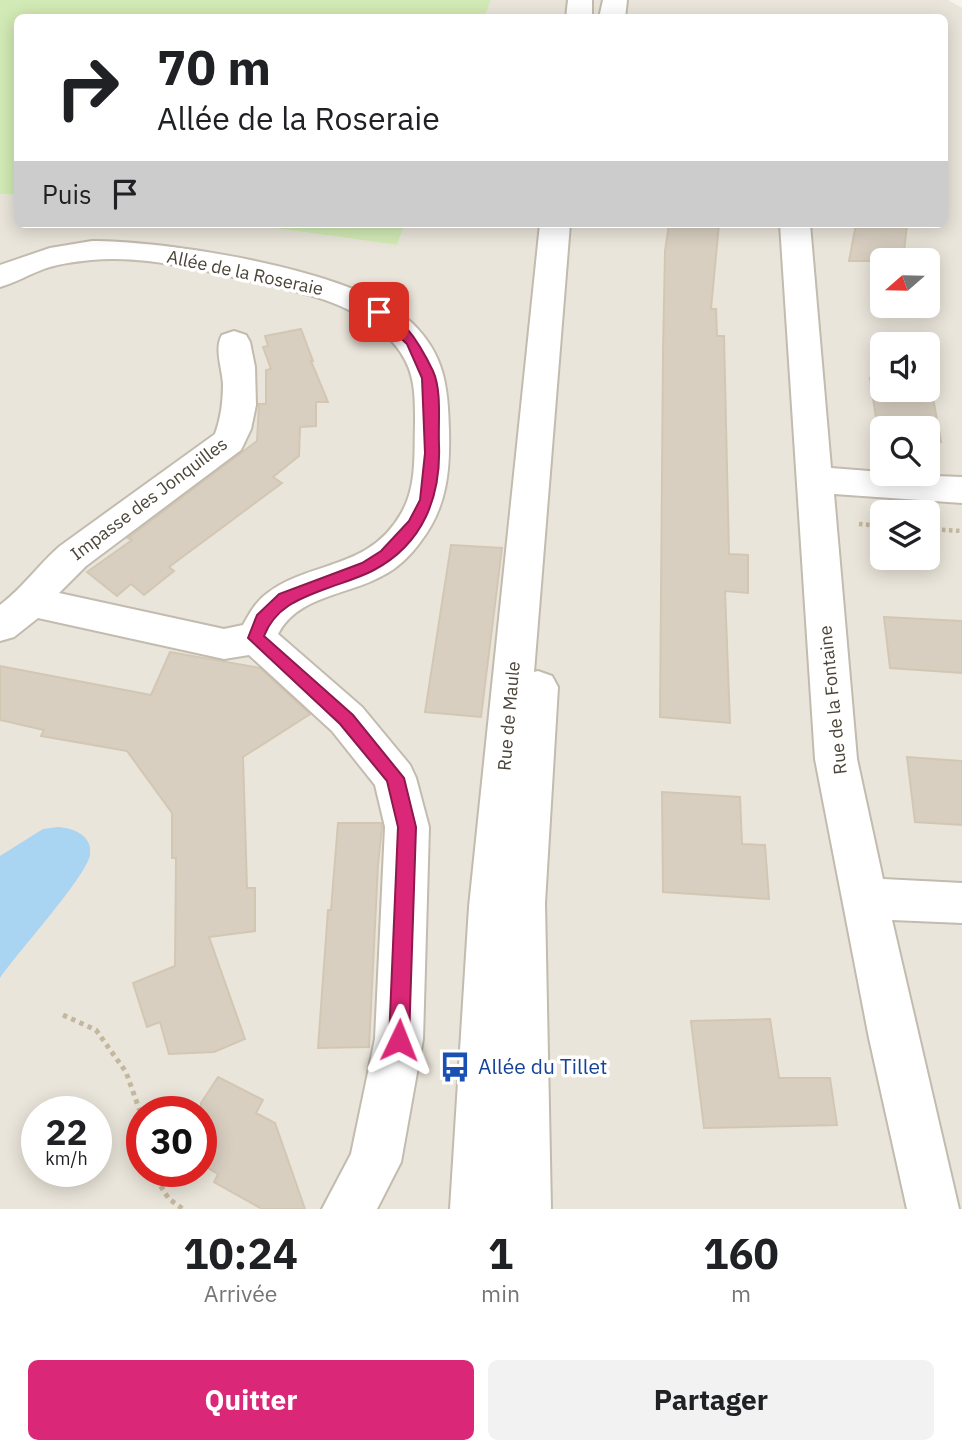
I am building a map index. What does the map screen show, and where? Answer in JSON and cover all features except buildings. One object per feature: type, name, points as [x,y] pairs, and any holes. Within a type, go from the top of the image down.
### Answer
[{"type":"street","name":"Rue de Maule","points":[[476,1209],[492,907],[555,228]]},
{"type":"street","name":"Rue de Maule","points":[[526,1209],[522,903],[575,228]]},
{"type":"street","name":"Rue de la Fontaine","points":[[794,228],[836,759],[933,1209]]},
{"type":"street","name":"Allée de la Roseraie","points":[[0,277],[12,270],[63,254],[109,249],[183,256],[322,288],[379,312],[412,341],[429,378],[432,453],[428,500],[415,524],[387,555],[367,567],[285,598],[262,619],[256,638]]},
{"type":"street","name":"Impasse des Jonquilles","points":[[0,626],[32,602],[52,574],[73,556],[229,442],[238,423],[240,376],[234,342]]},
{"type":"street","points":[[814,480],[962,490]]},
{"type":"street","points":[[32,602],[224,644],[256,638],[346,719],[395,778],[407,827],[399,1040],[375,1162],[348,1209]]},
{"type":"street","points":[[865,899],[962,903]]},
{"type":"path","points":[[940,530],[962,531]]},
{"type":"path","points":[[63,1015],[96,1030],[126,1072],[135,1096]]},
{"type":"path","points":[[161,1187],[169,1199],[183,1209]]},
{"type":"shaded area","points":[[491,0],[948,0],[962,8],[962,1209],[0,1209],[0,194],[14,195],[14,228],[273,228],[397,245],[403,228],[948,228],[948,14],[485,14]]},
{"type":"green space","points":[[0,0],[491,0],[486,14],[14,14],[14,195],[0,194]]},
{"type":"green space","points":[[273,228],[403,228],[397,245]]},
{"type":"water","points":[[58,827],[81,834],[89,843],[90,855],[86,866],[0,978],[0,856],[43,829]]},
{"type":"place","name":"Allée du Tillet","points":[[455,1067]]},
{"type":"route","points":[[379,312],[412,341],[429,378],[432,453],[428,500],[415,524],[387,555],[367,567],[285,598],[262,619],[256,638],[346,719],[395,778],[407,827],[399,1040]]}]
